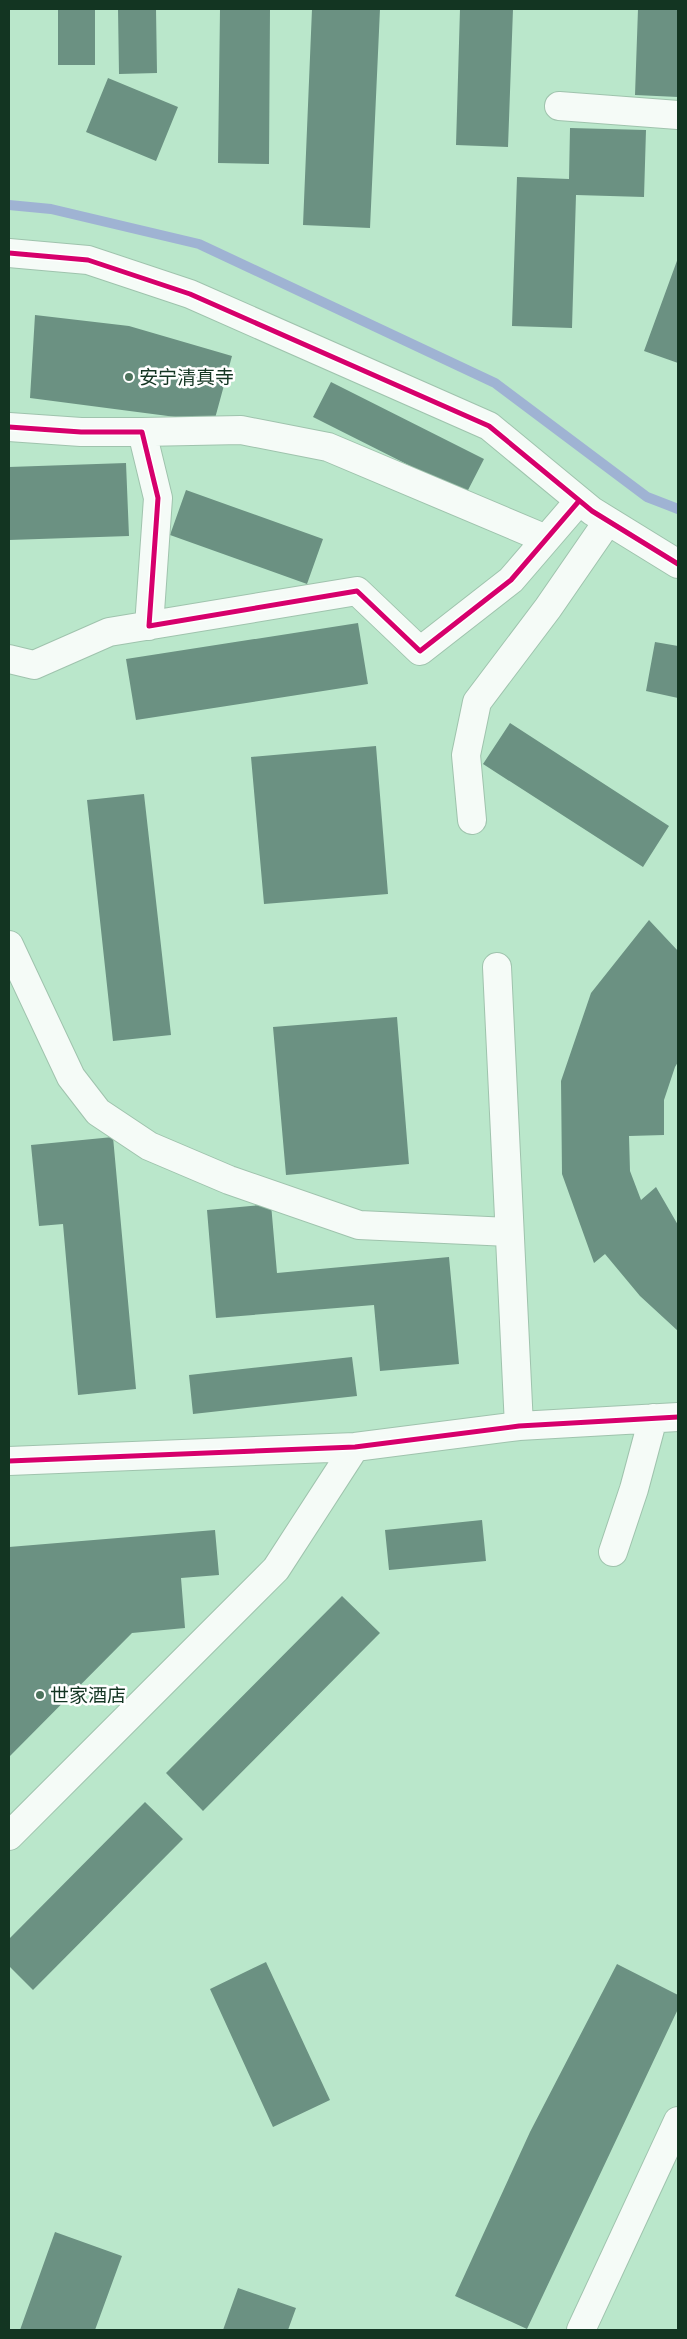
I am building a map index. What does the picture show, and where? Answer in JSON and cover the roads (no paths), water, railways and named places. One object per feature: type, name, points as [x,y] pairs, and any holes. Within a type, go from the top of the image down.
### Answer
[{"type":"street","points":[[560,106],[678,115]]},
{"type":"street","points":[[9,253],[88,260],[190,294],[489,426],[579,501],[678,564]]},
{"type":"street","points":[[9,427],[81,432],[241,430],[328,446],[546,539]]},
{"type":"street","points":[[142,432],[158,498],[148,626]]},
{"type":"street","points":[[9,659],[34,665],[109,632],[357,591],[420,651],[511,580],[579,501]]},
{"type":"street","points":[[472,820],[466,755],[477,702],[548,608],[608,521]]},
{"type":"street","points":[[9,945],[71,1077],[98,1112],[149,1146],[229,1180],[359,1224],[509,1232]]},
{"type":"street","points":[[497,967],[518,1426]]},
{"type":"street","points":[[9,1461],[355,1447],[518,1426],[666,1417],[634,1489],[613,1552]]},
{"type":"street","points":[[9,1836],[276,1569],[355,1447]]},
{"type":"street","points":[[581,2330],[678,2121]]},
{"type":"waterway","points":[[9,205],[51,209],[199,244],[495,383],[647,497],[678,509]]},
{"type":"place","name":"安宁清真寺","points":[[129,377]]},
{"type":"place","name":"世家酒店","points":[[40,1695]]}]
